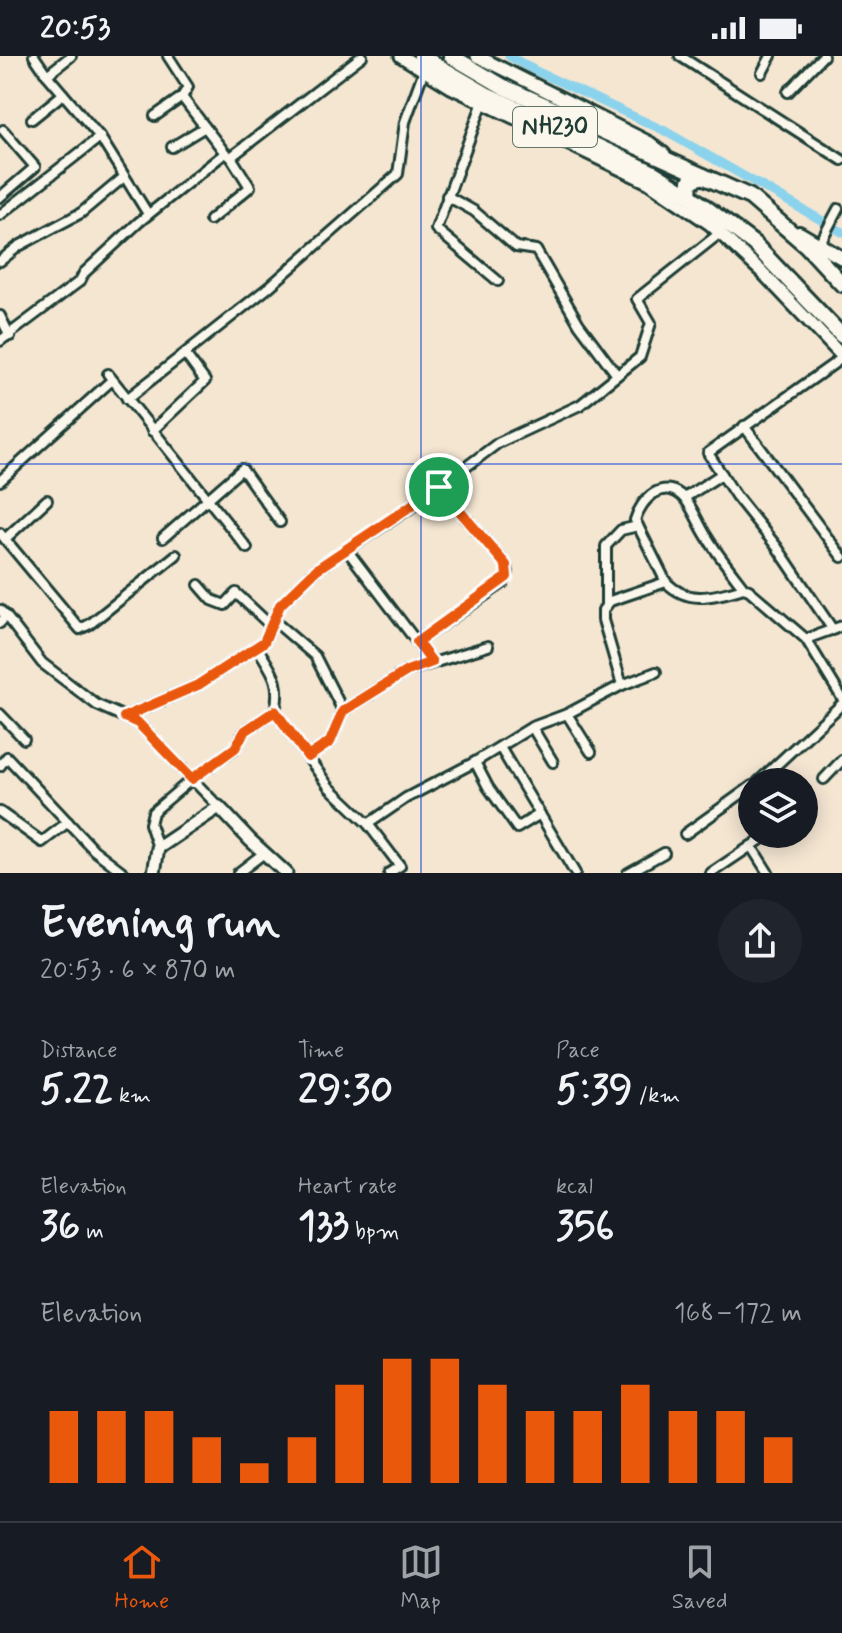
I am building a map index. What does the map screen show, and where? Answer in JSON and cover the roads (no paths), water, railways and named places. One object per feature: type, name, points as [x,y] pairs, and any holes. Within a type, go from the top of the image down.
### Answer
[{"type":"highway","name":"NH230","points":[[451,56],[504,87],[750,197],[807,246],[842,284]]},
{"type":"highway","name":"NH230","points":[[423,63],[652,172],[689,195],[754,244],[842,336]]},
{"type":"highway","points":[[689,195],[690,181],[703,176]]},
{"type":"main road","points":[[776,219],[820,242],[842,258]]},
{"type":"street","points":[[34,56],[100,137],[148,214]]},
{"type":"street","points":[[47,75],[71,56]]},
{"type":"street","points":[[155,116],[182,97],[188,87],[168,56]]},
{"type":"street","points":[[0,341],[80,281],[84,273],[148,214],[362,56]]},
{"type":"street","points":[[401,56],[423,63],[483,102],[648,182],[720,233],[762,272],[842,357],[708,453],[837,628],[806,639]]},
{"type":"street","points":[[477,56],[650,143],[675,162]]},
{"type":"street","points":[[680,56],[842,160]]},
{"type":"street","points":[[691,64],[700,56]]},
{"type":"street","points":[[762,73],[771,56]]},
{"type":"street","points":[[788,92],[823,56]]},
{"type":"street","points":[[127,399],[269,287],[398,174],[405,122],[423,63]]},
{"type":"street","points":[[32,119],[63,94]]},
{"type":"street","points":[[182,97],[250,187],[210,220]]},
{"type":"street","points":[[483,102],[436,229],[498,281]]},
{"type":"street","points":[[172,147],[205,127]]},
{"type":"street","points":[[3,130],[46,180]]},
{"type":"street","points":[[0,215],[100,137]]},
{"type":"street","points":[[0,197],[35,167]]},
{"type":"street","points":[[0,261],[19,246],[81,213],[124,177]]},
{"type":"street","points":[[447,196],[474,211],[516,247],[536,250],[579,324],[617,375]]},
{"type":"street","points":[[820,242],[840,207]]},
{"type":"street","points":[[124,717],[198,685],[257,647],[264,642],[280,605],[317,569],[439,487],[498,443],[580,405],[640,357],[651,323],[637,299],[720,233]]},
{"type":"street","points":[[0,316],[10,336]]},
{"type":"street","points":[[152,431],[205,381],[185,354]]},
{"type":"street","points":[[0,481],[110,377],[247,548]]},
{"type":"street","points":[[744,426],[842,557]]},
{"type":"street","points":[[163,538],[242,469],[280,522]]},
{"type":"street","points":[[684,498],[722,474]]},
{"type":"street","points":[[417,642],[503,583],[508,572],[506,565],[439,487]]},
{"type":"street","points":[[744,588],[704,599],[675,592],[666,582],[635,520],[640,505],[652,493],[671,490],[684,498],[707,538],[744,588],[806,639],[842,701],[773,768]]},
{"type":"street","points":[[47,500],[3,536],[80,629],[176,555]]},
{"type":"street","points":[[622,685],[603,620],[606,546],[621,530],[638,526]]},
{"type":"street","points":[[347,550],[432,662]]},
{"type":"street","points":[[606,604],[666,582]]},
{"type":"street","points":[[199,585],[217,603],[225,605],[236,593],[315,656],[343,711]]},
{"type":"street","points":[[2,616],[42,663],[97,705],[138,723],[286,873]]},
{"type":"street","points":[[308,757],[330,742],[343,711],[407,671],[488,646]]},
{"type":"street","points":[[155,873],[158,848],[150,824],[153,812],[235,748],[245,731],[275,711],[278,682],[257,647]]},
{"type":"street","points":[[368,824],[406,798],[475,762],[532,727],[656,672]]},
{"type":"street","points":[[275,711],[329,787],[368,824],[400,866],[389,873]]},
{"type":"street","points":[[0,714],[24,739]]},
{"type":"street","points":[[567,714],[591,752]]},
{"type":"street","points":[[532,727],[553,762]]},
{"type":"street","points":[[501,749],[573,872]]},
{"type":"street","points":[[0,766],[7,757],[94,850],[124,873]]},
{"type":"street","points":[[475,762],[488,787],[517,828],[540,814]]},
{"type":"street","points":[[824,779],[841,763]]},
{"type":"street","points":[[685,834],[738,796]]},
{"type":"street","points":[[158,848],[219,807]]},
{"type":"street","points":[[0,812],[42,842],[68,822]]},
{"type":"street","points":[[711,873],[748,848]]},
{"type":"street","points":[[752,848],[768,873]]},
{"type":"street","points":[[238,873],[264,853]]},
{"type":"street","points":[[628,873],[664,853]]},
{"type":"waterway","points":[[509,56],[663,130],[842,232]]}]
